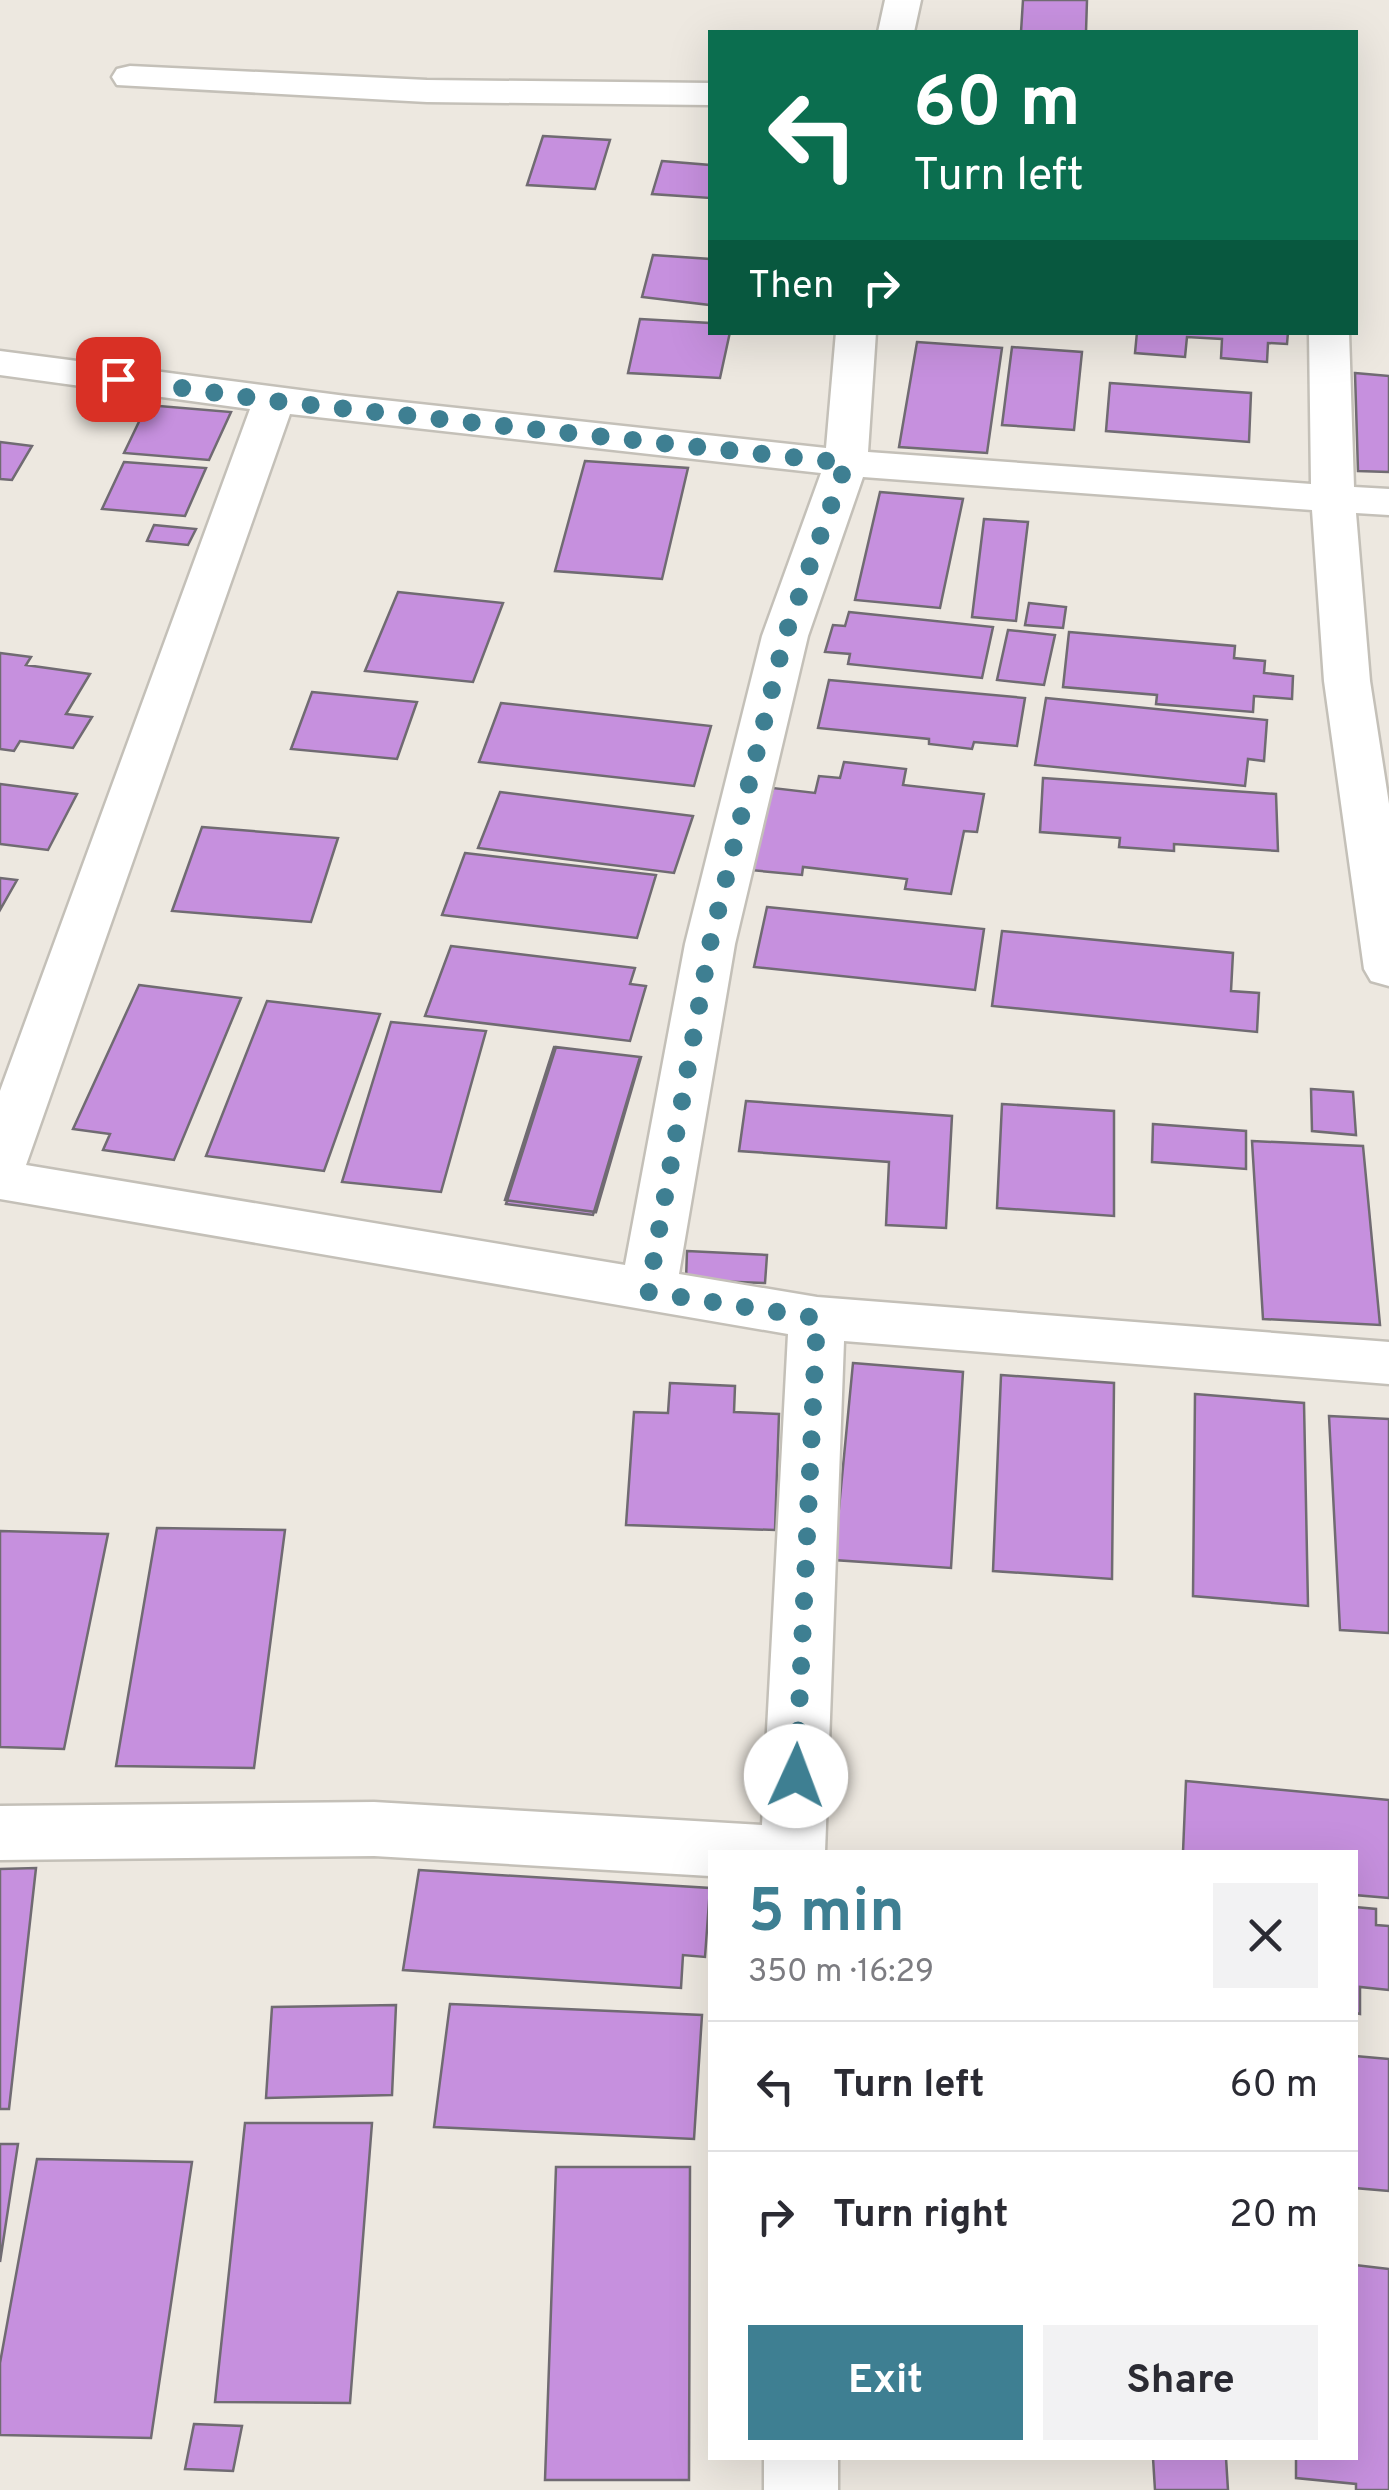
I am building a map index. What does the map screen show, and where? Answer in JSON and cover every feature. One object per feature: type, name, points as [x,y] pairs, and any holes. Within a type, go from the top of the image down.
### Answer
[{"type":"street","points":[[896,30],[903,0]]},
{"type":"street","points":[[130,76],[427,91],[708,94]]},
{"type":"street","points":[[648,1292],[710,944],[785,636],[846,463],[856,335]]},
{"type":"street","points":[[1329,335],[1333,500],[1348,680],[1389,970]]},
{"type":"street","points":[[0,362],[274,401],[846,463],[1389,502]]},
{"type":"street","points":[[0,1164],[274,401]]},
{"type":"street","points":[[0,1180],[817,1318],[1389,1363]]},
{"type":"street","points":[[793,1850],[817,1318]]},
{"type":"street","points":[[0,1833],[374,1829],[731,1850]]},
{"type":"street","points":[[801,2460],[801,2490]]},
{"type":"building","points":[[1023,0],[1087,0],[1086,30],[1021,30]]},
{"type":"building","points":[[543,136],[610,140],[595,189],[527,185]]},
{"type":"building","points":[[662,161],[708,165],[708,198],[652,194]]},
{"type":"building","points":[[653,255],[708,259],[708,305],[642,297]]},
{"type":"building","points":[[640,319],[708,323],[708,335],[729,335],[720,378],[628,373]]},
{"type":"building","points":[[1137,335],[1288,335],[1287,344],[1268,343],[1267,362],[1221,358],[1222,339],[1187,337],[1185,357],[1135,353]]},
{"type":"building","points":[[917,342],[1002,348],[987,453],[899,447]]},
{"type":"building","points":[[1012,347],[1082,352],[1074,430],[1002,425]]},
{"type":"building","points":[[1355,373],[1389,376],[1389,472],[1358,471]]},
{"type":"building","points":[[1110,383],[1251,393],[1249,442],[1106,431]]},
{"type":"building","points":[[147,405],[231,412],[209,460],[124,453]]},
{"type":"building","points":[[0,442],[32,446],[12,480],[0,479]]},
{"type":"building","points":[[585,461],[688,468],[662,579],[555,571]]},
{"type":"building","points":[[124,462],[206,468],[185,516],[102,509]]},
{"type":"building","points":[[880,492],[963,499],[940,608],[855,600]]},
{"type":"building","points":[[984,519],[1028,522],[1016,621],[972,617]]},
{"type":"building","points":[[154,525],[196,529],[188,545],[147,541]]},
{"type":"building","points":[[398,592],[503,603],[473,682],[365,671]]},
{"type":"building","points":[[1029,603],[1066,607],[1063,628],[1025,625]]},
{"type":"building","points":[[849,612],[993,627],[982,678],[848,664],[850,654],[825,652],[833,625],[845,626]]},
{"type":"building","points":[[1008,630],[1055,635],[1044,685],[997,680]]},
{"type":"building","points":[[1069,632],[1235,646],[1234,658],[1265,661],[1264,673],[1293,676],[1292,699],[1254,696],[1253,712],[1156,704],[1157,695],[1063,687]]},
{"type":"building","points":[[0,653],[31,657],[26,665],[90,674],[66,714],[92,717],[73,748],[20,741],[14,751],[0,749]]},
{"type":"building","points":[[829,680],[1025,698],[1017,746],[974,742],[972,749],[929,744],[929,739],[818,728]]},
{"type":"building","points":[[312,692],[417,702],[397,759],[291,749]]},
{"type":"building","points":[[1046,698],[1267,720],[1264,761],[1248,759],[1245,786],[1035,765]]},
{"type":"building","points":[[501,703],[711,726],[694,786],[479,762]]},
{"type":"building","points":[[844,762],[906,769],[903,785],[984,794],[977,832],[964,831],[951,894],[905,889],[907,879],[803,867],[802,875],[750,870],[773,788],[815,793],[819,776],[840,778]]},
{"type":"building","points":[[1043,778],[1276,794],[1278,851],[1174,844],[1174,851],[1119,847],[1120,838],[1040,832]]},
{"type":"building","points":[[0,784],[77,794],[48,850],[0,844]]},
{"type":"building","points":[[500,792],[693,816],[674,873],[478,848]]},
{"type":"building","points":[[202,827],[338,838],[311,922],[172,911]]},
{"type":"building","points":[[465,853],[656,875],[637,938],[442,915]]},
{"type":"building","points":[[0,878],[17,880],[0,910]]},
{"type":"building","points":[[767,907],[984,929],[975,990],[754,967]]},
{"type":"building","points":[[1002,931],[1233,953],[1231,991],[1259,993],[1257,1032],[992,1006]]},
{"type":"building","points":[[451,946],[635,968],[630,984],[646,986],[630,1041],[425,1016]]},
{"type":"building","points":[[139,985],[241,998],[174,1160],[103,1150],[110,1134],[73,1129]]},
{"type":"building","points":[[267,1001],[380,1014],[324,1171],[206,1156]]},
{"type":"building","points":[[391,1022],[486,1031],[441,1192],[342,1182]]},
{"type":"building","points":[[554,1047],[641,1057],[596,1212],[505,1200]]},
{"type":"building","points":[[556,1047],[640,1057],[593,1215],[506,1204]]},
{"type":"building","points":[[1311,1089],[1353,1092],[1356,1135],[1312,1131]]},
{"type":"building","points":[[746,1101],[952,1116],[946,1228],[886,1225],[889,1162],[739,1151]]},
{"type":"building","points":[[1002,1104],[1114,1111],[1114,1216],[997,1208]]},
{"type":"building","points":[[1153,1124],[1246,1131],[1246,1169],[1152,1162]]},
{"type":"building","points":[[1252,1141],[1363,1146],[1380,1325],[1263,1319]]},
{"type":"building","points":[[687,1251],[767,1255],[765,1283],[686,1280]]},
{"type":"building","points":[[853,1363],[963,1372],[951,1568],[834,1560]]},
{"type":"building","points":[[1001,1375],[1114,1383],[1112,1579],[993,1571]]},
{"type":"building","points":[[670,1383],[735,1386],[734,1412],[779,1414],[775,1530],[626,1525],[634,1412],[668,1413]]},
{"type":"building","points":[[1195,1394],[1304,1403],[1308,1606],[1193,1596]]},
{"type":"building","points":[[1329,1416],[1389,1419],[1389,1633],[1340,1630]]},
{"type":"building","points":[[157,1528],[285,1530],[254,1768],[116,1766]]},
{"type":"building","points":[[0,1531],[108,1534],[64,1749],[0,1747]]},
{"type":"building","points":[[1186,1781],[1389,1800],[1389,1898],[1358,1895],[1358,1850],[1183,1850]]},
{"type":"building","points":[[36,1868],[9,2109],[0,2109],[0,1869]]},
{"type":"building","points":[[419,1870],[708,1888],[705,1957],[683,1955],[681,1988],[403,1970]]},
{"type":"building","points":[[1358,1907],[1376,1909],[1376,1925],[1389,1926],[1389,1990],[1360,1987],[1360,2014]]},
{"type":"building","points":[[450,2004],[702,2015],[694,2139],[434,2127]]},
{"type":"building","points":[[396,2005],[392,2095],[266,2098],[272,2007]]},
{"type":"building","points":[[1358,2056],[1389,2059],[1389,2191],[1358,2188]]},
{"type":"building","points":[[245,2123],[372,2123],[350,2403],[215,2402]]},
{"type":"building","points":[[0,2144],[18,2144],[0,2262]]},
{"type":"building","points":[[37,2159],[192,2162],[151,2438],[0,2435],[0,2363]]},
{"type":"building","points":[[556,2167],[690,2167],[689,2480],[545,2480]]},
{"type":"building","points":[[1358,2265],[1389,2269],[1389,2490],[1356,2490],[1356,2484],[1296,2478],[1296,2460],[1358,2460]]},
{"type":"building","points":[[194,2424],[242,2426],[233,2471],[185,2469]]},
{"type":"building","points":[[1153,2460],[1226,2460],[1228,2490],[1155,2490]]},
{"type":"route","points":[[118,379],[274,401],[846,463],[785,636],[710,944],[648,1292],[817,1318],[796,1776]]}]
